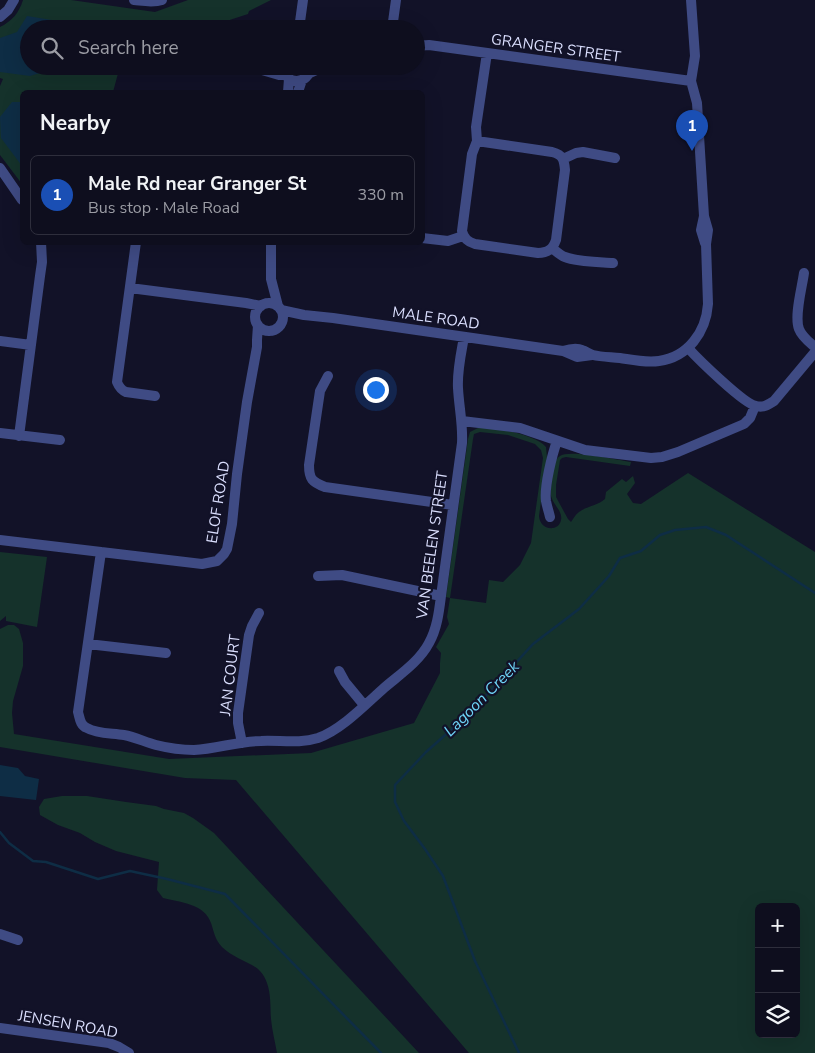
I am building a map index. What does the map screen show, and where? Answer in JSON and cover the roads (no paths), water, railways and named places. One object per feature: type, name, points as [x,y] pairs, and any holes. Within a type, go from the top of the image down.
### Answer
[{"type":"street","points":[[0,18],[14,0]]},
{"type":"street","points":[[134,0],[148,2],[162,0]]},
{"type":"street","points":[[300,20],[303,0]]},
{"type":"street","points":[[393,20],[396,0]]},
{"type":"street","name":"MALE ROAD","points":[[280,308],[304,315],[563,351],[577,357],[592,355],[645,362],[668,359],[688,348],[703,328],[708,312],[706,244],[701,230],[704,216],[697,103],[691,81],[695,56],[692,0]]},
{"type":"street","name":"GRANGER STREET","points":[[425,46],[691,81]]},
{"type":"street","points":[[477,141],[552,152],[559,154],[563,159],[565,170],[556,240],[552,248],[547,252],[538,253],[475,244],[466,240],[463,236],[462,227],[472,154],[477,141],[476,127],[487,53]]},
{"type":"street","points":[[286,75],[288,90]]},
{"type":"street","points":[[289,75],[298,81],[305,75]]},
{"type":"street","points":[[299,90],[306,75]]},
{"type":"street","points":[[563,159],[583,152],[615,158]]},
{"type":"street","points":[[0,168],[20,197]]},
{"type":"street","points":[[425,238],[448,241],[463,236]]},
{"type":"street","points":[[19,436],[42,262],[41,245]]},
{"type":"street","points":[[136,245],[117,382],[122,391],[155,396]]},
{"type":"street","points":[[257,321],[256,312],[263,305],[271,279],[271,245]]},
{"type":"street","points":[[552,248],[570,259],[613,263]]},
{"type":"street","points":[[804,273],[798,322],[802,335],[815,347]]},
{"type":"street","points":[[237,302],[250,311],[265,330],[276,329],[283,319],[271,279]]},
{"type":"street","points":[[130,288],[263,305],[274,304],[280,308]]},
{"type":"street","name":"MALE ROAD","points":[[282,323],[304,315]]},
{"type":"street","name":"ELOF ROAD","points":[[0,540],[202,564],[217,561],[227,550],[232,524],[247,402],[257,347],[257,321]]},
{"type":"street","name":"ELOF ROAD","points":[[257,347],[270,331]]},
{"type":"street","name":"VAN BEELEN STREET","points":[[101,552],[78,712],[80,721],[85,727],[93,731],[133,737],[167,748],[191,750],[260,741],[308,741],[320,738],[333,731],[422,654],[429,643],[438,619],[462,443],[458,377],[464,337]]},
{"type":"street","points":[[0,341],[31,345]]},
{"type":"street","points":[[688,348],[748,403],[755,406],[769,405],[774,401],[815,352]]},
{"type":"street","points":[[328,376],[320,391],[309,465],[309,474],[312,480],[316,484],[325,487],[453,505]]},
{"type":"street","points":[[462,421],[520,428],[585,450],[651,458],[678,452],[744,424],[750,418],[755,406]]},
{"type":"street","points":[[0,433],[60,440]]},
{"type":"street","points":[[550,517],[546,503],[546,494],[551,459],[556,441]]},
{"type":"street","points":[[318,576],[342,574],[441,596]]},
{"type":"street","name":"JAN COURT","points":[[242,743],[238,713],[249,635],[259,613]]},
{"type":"street","points":[[88,644],[166,653]]},
{"type":"street","points":[[339,671],[364,705]]},
{"type":"street","points":[[0,934],[18,940]]},
{"type":"street","name":"JENSEN ROAD","points":[[0,1028],[109,1044],[129,1053]]},
{"type":"water","points":[[27,16],[52,20],[24,20]]},
{"type":"water","points":[[20,27],[20,75],[0,72],[0,38],[17,32]]},
{"type":"water","points":[[12,102],[20,102],[20,163],[1,138],[0,117]]},
{"type":"water","points":[[0,765],[18,768],[25,776],[39,779],[36,800],[0,796]]},
{"type":"waterway","name":"Lagoon Creek","points":[[519,1053],[475,961],[443,876],[404,821],[395,802],[395,785],[426,752],[469,714],[533,644],[579,609],[609,576],[620,558],[641,551],[660,535],[675,530],[706,527],[726,535],[815,593]]},
{"type":"waterway","points":[[0,832],[9,843],[33,861],[46,862],[98,879],[130,871],[225,894],[381,1053]]},
{"type":"place","name":"Male Rd near Granger St","points":[[692,151]]}]
